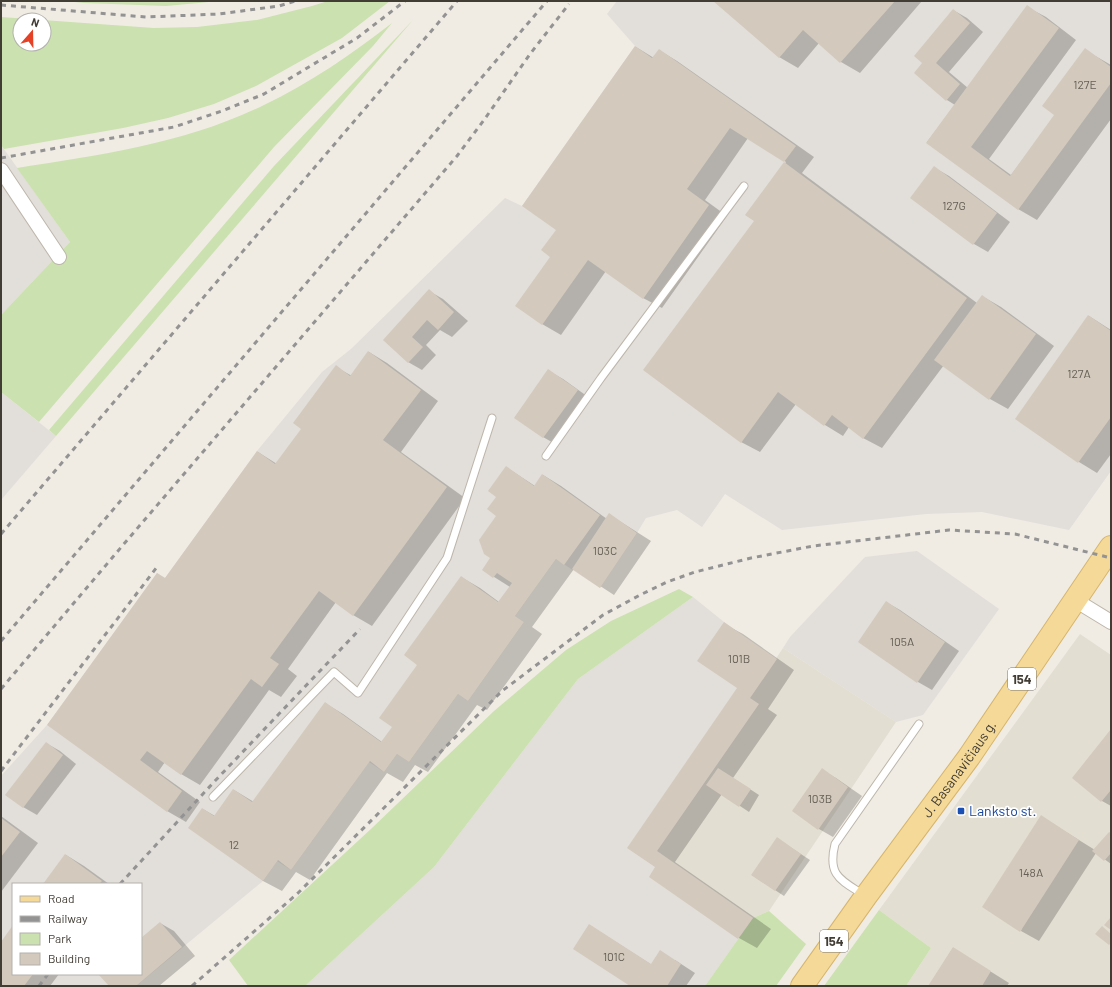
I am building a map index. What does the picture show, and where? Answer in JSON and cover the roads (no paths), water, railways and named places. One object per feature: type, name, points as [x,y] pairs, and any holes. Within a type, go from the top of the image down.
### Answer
[{"type":"main road","name":"J. Basanavičiaus g.","points":[[802,986],[866,896],[969,757],[1111,547]]},
{"type":"street","points":[[1,170],[59,257]]},
{"type":"street","points":[[1075,600],[1111,622]]},
{"type":"lane","points":[[546,456],[601,378],[744,186]]},
{"type":"lane","points":[[213,797],[334,672],[358,693],[447,558],[492,418]]},
{"type":"lane","points":[[866,896],[842,880],[833,870],[832,857],[835,844],[919,724]]},
{"type":"railway","points":[[1,5],[146,17],[219,14],[279,6],[295,1]]},
{"type":"railway","points":[[1,158],[174,127],[222,111],[264,94],[357,38],[405,1]]},
{"type":"railway","points":[[1,534],[457,1]]},
{"type":"railway","points":[[1,641],[547,1]]},
{"type":"railway","points":[[1,689],[457,156],[530,54],[569,4]]},
{"type":"railway","points":[[192,986],[298,893],[502,691],[603,615],[667,582],[695,572],[751,558],[813,546],[949,530],[1015,534],[1111,558]]},
{"type":"railway","points":[[1,771],[157,567]]},
{"type":"railway","points":[[121,883],[213,783],[360,629]]},
{"type":"railway","points":[[39,986],[47,975]]},
{"type":"place","name":"Lanksto st.","points":[[961,811]]}]
